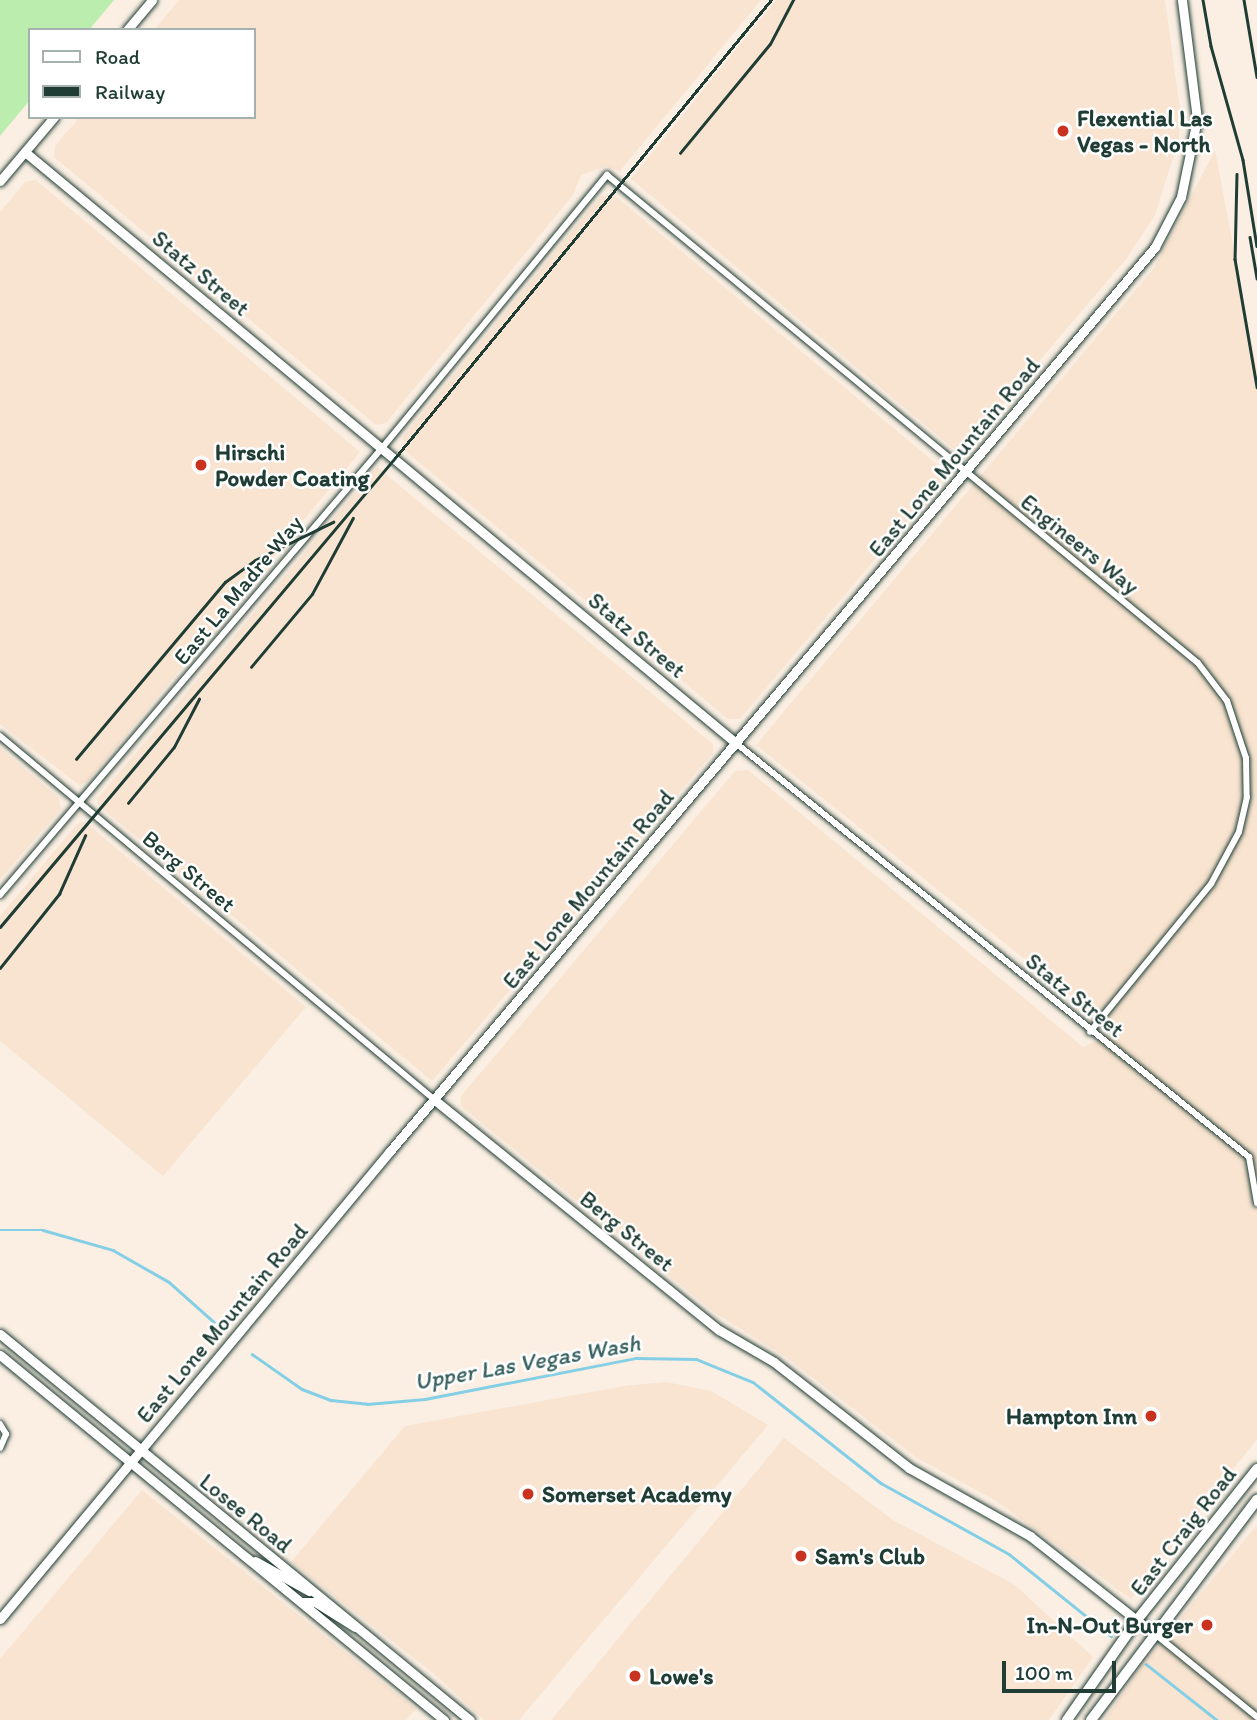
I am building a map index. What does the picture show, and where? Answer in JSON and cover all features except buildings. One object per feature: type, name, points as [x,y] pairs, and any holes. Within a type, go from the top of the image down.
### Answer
[{"type":"main road","name":"East Craig Road","points":[[1067,1720],[1137,1620],[1257,1469]]},
{"type":"main road","name":"East Craig Road","points":[[1091,1720],[1153,1633],[1257,1500]]},
{"type":"street","points":[[129,28],[152,0]]},
{"type":"street","name":"East Lone Mountain Road","points":[[0,1619],[967,474],[1155,247],[1188,174],[1197,119],[1196,89],[1182,0]]},
{"type":"street","points":[[0,181],[52,119]]},
{"type":"street","name":"Statz Street","points":[[25,152],[737,744],[1090,1032],[1249,1157],[1257,1203]]},
{"type":"street","name":"East La Madre Way","points":[[0,895],[382,448],[607,175]]},
{"type":"street","name":"Engineers Way","points":[[607,175],[1198,663],[1227,701],[1246,758],[1246,801],[1228,858],[1090,1032]]},
{"type":"street","name":"Berg Street","points":[[0,736],[436,1101],[719,1329],[774,1362],[909,1468],[1040,1543],[1257,1717]]},
{"type":"street","name":"Losee Road","points":[[0,1334],[470,1720]]},
{"type":"street","name":"Losee Road","points":[[0,1354],[444,1720]]},
{"type":"street","points":[[0,1424],[6,1434],[0,1448]]},
{"type":"street","points":[[250,1560],[315,1593]]},
{"type":"street","points":[[301,1602],[315,1602],[342,1623],[360,1629]]},
{"type":"shaded area","points":[[179,0],[761,0],[620,171],[606,166],[581,175],[573,195],[386,423],[376,425],[54,157],[55,146],[78,119],[256,119],[256,28],[156,28]]},
{"type":"shaded area","points":[[776,0],[1165,0],[1180,109],[1179,139],[1155,215],[1127,258],[966,447],[954,449],[631,179]]},
{"type":"shaded area","points":[[1215,150],[1257,371],[1257,1439],[1131,1599],[996,1501],[917,1458],[786,1357],[715,1313],[461,1106],[461,1096],[735,771],[748,770],[1083,1047],[1116,1032],[756,745],[1154,268]]},
{"type":"shaded area","points":[[36,180],[360,452],[87,782],[79,785],[0,724],[0,212],[25,182]]},
{"type":"shaded area","points":[[614,195],[939,466],[942,480],[740,719],[728,719],[404,450],[403,437],[601,196]]},
{"type":"shaded area","points":[[377,467],[713,744],[713,753],[432,1081],[98,805],[97,799]]},
{"type":"shaded area","points":[[0,748],[59,798],[61,809],[0,879]]},
{"type":"shaded area","points":[[85,822],[306,1007],[163,1176],[0,1041],[0,916],[78,823]]},
{"type":"shaded area","name":"Somerset Academy","points":[[666,1382],[711,1391],[768,1425],[519,1720],[484,1720],[439,1678],[291,1562],[405,1426],[624,1386]]},
{"type":"shaded area","points":[[784,1438],[893,1520],[1015,1585],[1093,1657],[1049,1720],[551,1720]]},
{"type":"shaded area","points":[[142,1490],[416,1709],[406,1720],[0,1720],[0,1659]]},
{"type":"shaded area","points":[[1257,1525],[1257,1720],[1104,1720],[1142,1665]]},
{"type":"green space","points":[[0,0],[114,0],[91,28],[28,28],[28,102],[0,136]]},
{"type":"waterway","name":"Upper Las Vegas Wash","points":[[0,1230],[43,1230],[113,1250],[169,1282],[214,1322]]},
{"type":"waterway","name":"Upper Las Vegas Wash","points":[[252,1354],[302,1389],[331,1400],[367,1404],[425,1399],[636,1358],[696,1359],[753,1382],[881,1483],[1009,1554],[1111,1636]]},
{"type":"waterway","name":"Upper Las Vegas Wash","points":[[1146,1664],[1217,1720]]},
{"type":"railway","points":[[0,927],[395,458],[771,0]]},
{"type":"railway","points":[[680,153],[770,44],[793,0]]},
{"type":"railway","points":[[1203,0],[1211,46],[1243,160],[1257,246]]},
{"type":"railway","points":[[1244,0],[1257,77]]},
{"type":"railway","points":[[1237,174],[1235,259],[1257,387]]},
{"type":"railway","points":[[1250,237],[1257,278]]},
{"type":"railway","points":[[251,667],[312,594],[353,518]]},
{"type":"railway","points":[[76,759],[225,582],[255,560],[333,522]]},
{"type":"railway","points":[[128,803],[174,747],[199,699]]},
{"type":"railway","points":[[0,968],[59,894],[85,836]]},
{"type":"place","name":"Flexential Las Vegas - North","points":[[1063,131]]},
{"type":"place","name":"Hirschi Powder Coating","points":[[201,465]]},
{"type":"place","name":"Hampton Inn","points":[[1151,1416]]},
{"type":"place","name":"Somerset Academy","points":[[528,1494]]},
{"type":"place","name":"Sam's Club","points":[[801,1556]]},
{"type":"place","name":"In-N-Out Burger","points":[[1207,1625]]},
{"type":"place","name":"Lowe's","points":[[635,1676]]}]
